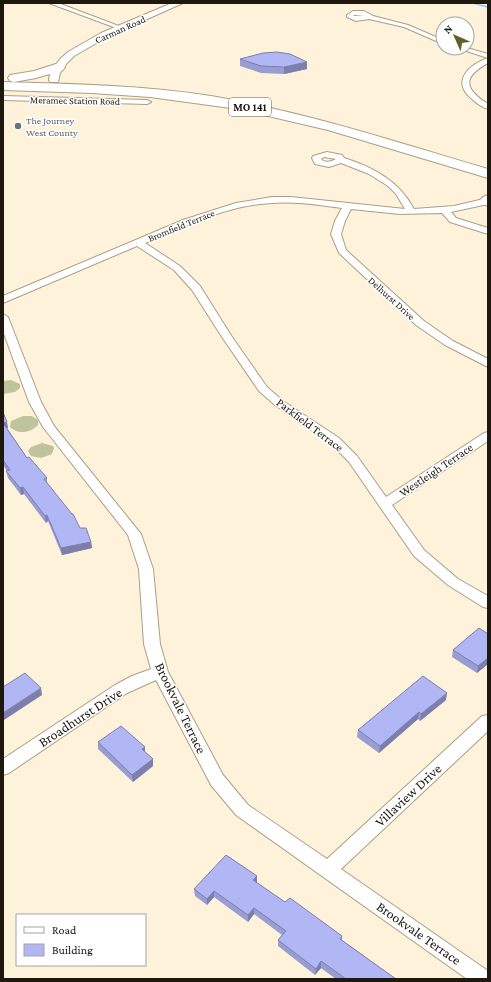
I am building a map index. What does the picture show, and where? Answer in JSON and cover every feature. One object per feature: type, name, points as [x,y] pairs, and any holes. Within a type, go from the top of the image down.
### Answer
[{"type":"highway","points":[[3,79],[65,68]]},
{"type":"highway","points":[[92,78],[112,83]]},
{"type":"highway","name":"MO 141","points":[[3,79],[143,92],[236,104],[326,125],[488,174]]},
{"type":"highway","name":"MO 141","points":[[3,86],[112,83],[197,91],[286,106],[344,121],[488,164]]},
{"type":"highway","points":[[454,164],[488,184]]},
{"type":"street","points":[[52,3],[121,28]]},
{"type":"street","name":"Carman Road","points":[[51,84],[83,48],[121,28],[179,3]]},
{"type":"street","points":[[369,17],[406,26],[435,39]]},
{"type":"street","points":[[475,52],[488,56]]},
{"type":"street","points":[[488,60],[471,70],[466,75],[464,83],[472,96],[488,107]]},
{"type":"street","name":"Meramec Station Road","points":[[3,98],[147,102]]},
{"type":"street","points":[[340,160],[361,166],[380,177],[401,194],[411,211]]},
{"type":"street","name":"Bromfield Terrace","points":[[3,300],[205,214],[248,203],[293,200],[411,211],[460,208],[488,200]]},
{"type":"street","name":"Delhurst Drive","points":[[348,206],[340,221],[336,234],[342,251],[420,323],[454,346],[488,364]]},
{"type":"street","points":[[444,210],[453,220],[488,231]]},
{"type":"street","name":"Parkfield Terrace","points":[[138,243],[177,268],[196,288],[227,337],[263,389],[279,403],[335,441],[353,459],[419,553],[453,582],[488,603]]},
{"type":"street","name":"Brookvale Terrace","points":[[3,317],[35,402],[49,427],[134,534],[146,570],[152,644],[160,672],[217,780],[242,810],[483,979]]},
{"type":"street","name":"Westleigh Terrace","points":[[385,504],[488,436]]},
{"type":"street","name":"Broadhurst Drive","points":[[3,768],[121,689],[138,680],[160,672]]},
{"type":"street","name":"Villaview Drive","points":[[328,870],[488,721]]},
{"type":"green space","points":[[11,380],[20,384],[20,388],[15,392],[3,394],[3,381]]},
{"type":"green space","points":[[23,416],[32,416],[38,420],[38,425],[32,430],[24,432],[13,430],[10,427],[11,421]]},
{"type":"green space","points":[[42,443],[53,446],[54,448],[52,454],[41,458],[31,456],[28,451],[31,447]]},
{"type":"building","points":[[277,52],[290,54],[307,62],[284,67],[261,66],[240,59],[263,53]]},
{"type":"building","points":[[3,412],[7,422],[3,423]]},
{"type":"building","points":[[3,423],[27,458],[29,457],[47,478],[44,479],[73,514],[80,528],[86,528],[91,542],[61,548],[47,515],[45,516],[23,487],[20,488],[6,471],[10,470],[3,460]]},
{"type":"building","points":[[479,628],[488,634],[488,658],[478,666],[453,650]]},
{"type":"building","points":[[25,673],[41,688],[3,713],[3,687]]},
{"type":"building","points":[[423,676],[447,693],[421,714],[419,712],[380,746],[358,730]]},
{"type":"building","points":[[121,726],[145,747],[142,749],[153,759],[132,775],[98,742]]},
{"type":"building","points":[[226,855],[257,876],[253,880],[285,902],[290,898],[342,936],[340,939],[396,979],[346,979],[321,961],[316,969],[278,940],[286,931],[254,908],[248,915],[214,891],[207,899],[194,889]]},
{"type":"waterway","points":[[471,3],[488,7]]},
{"type":"place","name":"The Journey West County","points":[[18,126]]}]
